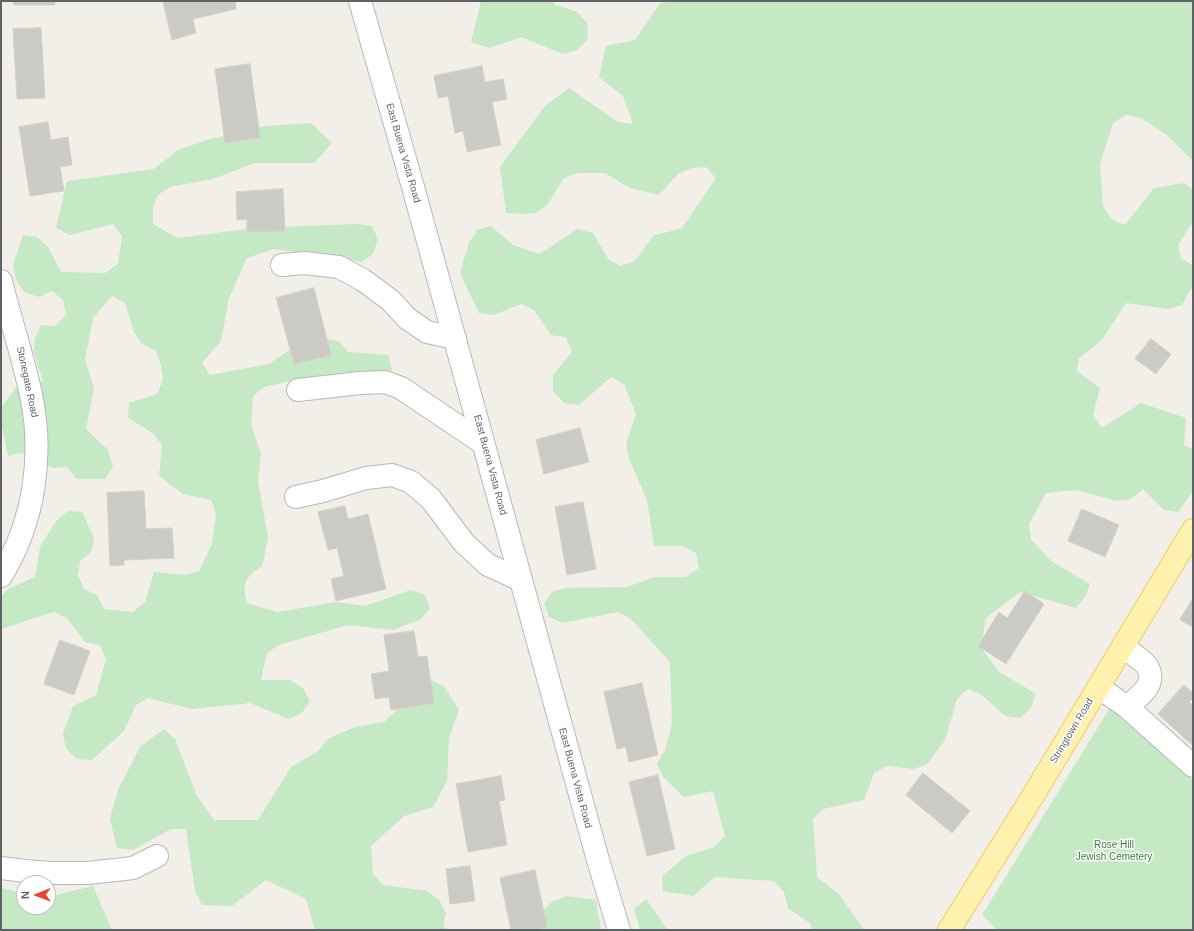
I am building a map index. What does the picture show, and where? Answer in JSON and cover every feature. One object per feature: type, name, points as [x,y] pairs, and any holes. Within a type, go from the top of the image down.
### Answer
[{"type":"main road","name":"Stringtown Road","points":[[949,930],[1031,799],[1193,530]]},
{"type":"street","name":"East Buena Vista Road","points":[[360,1],[414,187],[598,860],[619,930]]},
{"type":"street","points":[[282,265],[304,263],[339,267],[363,280],[390,300],[408,319],[427,332],[455,338]]},
{"type":"street","name":"Stonegate Road","points":[[1,281],[32,396],[36,426],[36,450],[31,500],[24,529],[12,557],[1,576]]},
{"type":"street","points":[[298,390],[360,383],[385,382],[400,388],[484,443]]},
{"type":"street","points":[[296,497],[323,491],[366,478],[392,475],[411,482],[431,499],[464,543],[488,565],[521,580]]},
{"type":"street","points":[[1123,646],[1147,666],[1150,675],[1149,684],[1144,692],[1127,706]]},
{"type":"street","points":[[1098,687],[1127,706],[1193,766]]},
{"type":"street","points":[[1,868],[25,871],[88,873],[133,868],[157,856]]},
{"type":"green space","points":[[481,1],[554,1],[554,4],[577,12],[587,23],[588,39],[577,50],[563,54],[521,37],[490,48],[471,42]]},
{"type":"green space","points":[[677,1],[1193,1],[1193,161],[1167,135],[1141,118],[1126,115],[1113,123],[1100,164],[1103,206],[1111,219],[1125,225],[1154,188],[1184,183],[1193,190],[1193,221],[1178,245],[1181,259],[1193,265],[1193,285],[1182,305],[1168,309],[1126,303],[1102,340],[1079,358],[1077,371],[1100,388],[1093,415],[1102,428],[1141,403],[1186,418],[1184,445],[1193,449],[1193,491],[1178,512],[1164,510],[1143,489],[1131,499],[1117,501],[1075,490],[1046,493],[1029,524],[1031,539],[1051,561],[1090,584],[1085,597],[1076,608],[1020,592],[986,618],[981,647],[998,671],[1036,694],[1031,708],[1020,718],[1005,716],[982,695],[968,689],[957,699],[945,740],[927,764],[914,769],[887,766],[874,773],[864,800],[823,809],[813,819],[817,877],[839,894],[864,930],[811,930],[811,924],[788,908],[784,892],[774,881],[715,877],[693,896],[663,891],[662,876],[686,856],[714,847],[725,836],[713,791],[684,797],[663,777],[657,764],[665,750],[672,724],[670,662],[630,618],[618,612],[562,623],[549,617],[544,603],[553,591],[567,588],[627,587],[655,577],[686,577],[699,568],[696,553],[682,546],[654,546],[647,500],[629,459],[626,444],[636,414],[624,384],[611,377],[579,405],[564,403],[553,391],[553,375],[572,352],[566,337],[551,335],[534,310],[521,304],[494,315],[479,313],[460,273],[469,243],[477,230],[491,226],[513,245],[540,254],[577,229],[593,233],[608,259],[620,266],[635,261],[653,236],[682,228],[716,178],[706,167],[692,168],[678,174],[659,195],[630,188],[605,173],[577,173],[563,179],[548,204],[536,213],[521,214],[506,213],[500,167],[545,106],[569,88],[618,122],[633,124],[623,96],[599,77],[606,46],[635,40],[660,3]]},
{"type":"green space","points":[[311,123],[332,143],[314,163],[255,163],[213,179],[170,187],[158,195],[153,208],[153,224],[178,238],[253,228],[357,224],[372,226],[378,239],[373,254],[362,262],[274,249],[247,258],[229,298],[221,341],[202,363],[210,375],[269,364],[295,346],[323,338],[339,341],[348,352],[388,355],[392,370],[377,386],[305,380],[291,381],[264,387],[253,396],[251,424],[261,453],[258,481],[268,538],[262,566],[248,578],[245,585],[245,596],[247,603],[277,612],[336,602],[365,606],[411,590],[425,595],[430,608],[421,619],[393,630],[348,625],[279,645],[267,653],[261,680],[290,680],[303,688],[310,701],[302,713],[289,719],[250,703],[192,709],[148,698],[136,705],[124,731],[92,760],[77,759],[66,749],[63,734],[73,706],[96,695],[106,659],[100,645],[85,642],[67,618],[54,612],[1,629],[1,597],[8,589],[35,577],[40,547],[56,521],[68,511],[82,512],[94,538],[91,552],[80,561],[78,575],[84,589],[97,595],[104,609],[133,612],[145,602],[154,572],[184,575],[199,571],[212,544],[216,514],[211,500],[183,494],[159,476],[162,445],[153,433],[128,418],[129,403],[157,394],[163,380],[161,365],[156,351],[142,344],[134,332],[125,303],[112,296],[93,318],[85,360],[94,388],[86,429],[108,450],[113,467],[105,479],[77,479],[67,467],[53,468],[22,453],[8,456],[1,422],[1,408],[16,388],[43,381],[34,353],[35,339],[41,325],[55,326],[66,315],[63,300],[52,291],[39,297],[24,292],[16,280],[13,265],[23,235],[37,237],[48,247],[61,272],[105,273],[118,264],[122,236],[113,224],[70,235],[56,228],[67,181],[154,169],[178,150],[207,140],[266,126]]},
{"type":"green space","points":[[430,680],[444,686],[459,710],[449,738],[447,781],[433,807],[404,816],[371,846],[373,874],[383,885],[427,891],[439,900],[446,913],[443,927],[450,930],[315,930],[306,899],[266,880],[232,906],[202,905],[195,891],[186,829],[171,829],[133,850],[117,848],[110,819],[118,790],[140,747],[164,729],[175,739],[197,796],[214,820],[258,820],[291,767],[318,751],[328,739],[355,727],[384,722]]},
{"type":"green space","name":"Rose Hill Jewish Cemetery","points":[[1110,708],[1193,780],[1193,930],[997,930],[982,915]]},
{"type":"green space","points":[[93,886],[112,930],[1,930],[1,888],[16,892],[16,915],[56,915],[56,895]]},
{"type":"green space","points":[[567,896],[596,900],[601,930],[525,930],[530,922],[552,902]]},
{"type":"green space","points":[[646,899],[668,930],[640,930],[634,909]]},
{"type":"building","points":[[14,1],[55,1],[55,5],[14,5]]},
{"type":"building","points":[[163,1],[235,1],[236,9],[193,19],[196,33],[172,40]]},
{"type":"building","points":[[41,28],[45,98],[17,99],[13,29]]},
{"type":"building","points":[[250,64],[260,138],[225,143],[215,69]]},
{"type":"building","points":[[482,66],[485,82],[503,79],[507,99],[492,102],[501,145],[467,152],[463,131],[455,133],[448,96],[438,98],[434,76]]},
{"type":"building","points":[[48,122],[51,140],[68,137],[72,165],[60,167],[64,191],[30,196],[19,127]]},
{"type":"building","points":[[283,189],[285,231],[247,232],[247,219],[237,220],[236,192]]},
{"type":"building","points":[[314,288],[331,355],[294,364],[276,298]]},
{"type":"building","points":[[1151,339],[1171,354],[1156,374],[1135,359]]},
{"type":"building","points":[[580,428],[589,462],[544,474],[536,440]]},
{"type":"building","points":[[144,491],[146,529],[172,528],[174,558],[124,560],[124,565],[110,566],[107,493]]},
{"type":"building","points":[[583,502],[596,569],[567,575],[555,507]]},
{"type":"building","points":[[345,506],[348,519],[368,514],[386,589],[336,601],[331,579],[344,576],[337,548],[328,550],[318,512]]},
{"type":"building","points":[[1082,509],[1119,525],[1105,557],[1068,541]]},
{"type":"building","points":[[1025,591],[1044,604],[1006,664],[978,646],[999,612],[1007,618]]},
{"type":"building","points":[[1193,598],[1193,627],[1180,620]]},
{"type":"building","points":[[414,631],[418,657],[427,656],[434,703],[391,710],[389,697],[375,699],[371,674],[389,671],[384,635]]},
{"type":"building","points":[[60,640],[90,651],[74,695],[44,684]]},
{"type":"building","points":[[642,683],[658,755],[629,762],[626,747],[617,749],[604,692]]},
{"type":"building","points":[[1184,685],[1193,693],[1193,698],[1189,702],[1193,705],[1193,746],[1158,714]]},
{"type":"building","points":[[923,773],[970,811],[952,833],[906,795]]},
{"type":"building","points":[[658,775],[675,849],[647,856],[629,782]]},
{"type":"building","points":[[501,776],[505,800],[499,801],[507,845],[468,852],[456,784]]},
{"type":"building","points":[[470,866],[475,901],[450,904],[446,869]]},
{"type":"building","points":[[535,870],[547,927],[533,930],[511,930],[500,878]]}]
